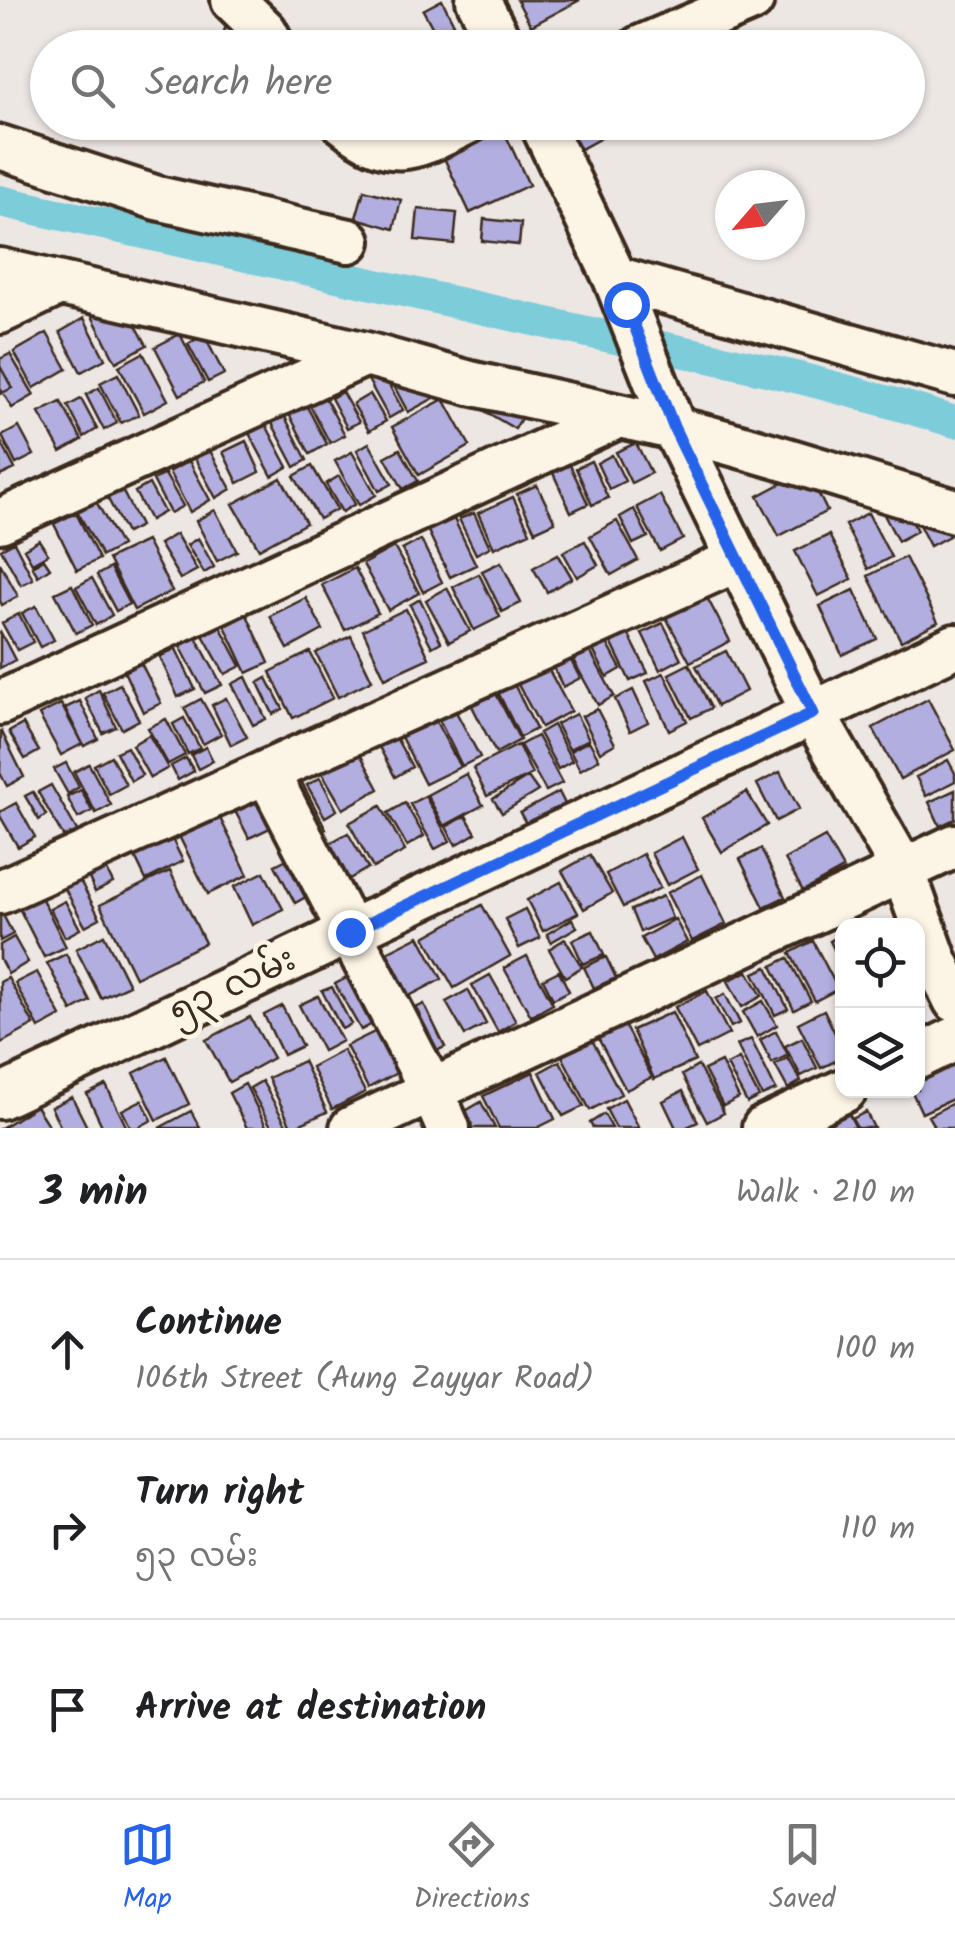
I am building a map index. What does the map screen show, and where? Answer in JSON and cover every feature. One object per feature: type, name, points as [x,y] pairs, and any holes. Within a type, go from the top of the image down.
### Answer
[{"type":"street","points":[[233,0],[262,30]]},
{"type":"street","points":[[478,0],[494,30]]},
{"type":"street","points":[[680,30],[747,1]]},
{"type":"street","points":[[366,140],[398,150],[431,140]]},
{"type":"street","points":[[549,140],[620,291],[669,416],[813,713],[903,870],[955,1000]]},
{"type":"street","points":[[0,146],[158,198],[350,241]]},
{"type":"street","points":[[0,270],[619,416],[669,416],[774,454],[955,510]]},
{"type":"street","points":[[0,312],[59,284]]},
{"type":"street","points":[[620,291],[955,374]]},
{"type":"street","points":[[0,521],[366,354]]},
{"type":"street","points":[[0,703],[619,416]]},
{"type":"street","points":[[0,892],[737,560]]},
{"type":"street","name":"၅၃ လမ်း","points":[[0,1097],[955,646]]},
{"type":"street","points":[[267,772],[440,1109]]},
{"type":"street","points":[[352,1128],[440,1109],[955,846]]},
{"type":"street","points":[[925,1054],[955,1039]]},
{"type":"street","points":[[764,1128],[835,1094]]},
{"type":"building","points":[[442,0],[454,24],[434,30],[423,10]]},
{"type":"building","points":[[517,0],[580,0],[531,26]]},
{"type":"building","points":[[481,140],[508,140],[529,185],[470,213],[444,158]]},
{"type":"building","points":[[574,140],[597,140],[579,150]]},
{"type":"building","points":[[364,190],[401,200],[394,229],[356,218]]},
{"type":"building","points":[[418,209],[457,213],[454,244],[415,240]]},
{"type":"building","points":[[484,219],[521,223],[519,245],[482,241]]},
{"type":"building","points":[[124,304],[147,345],[116,362],[91,314]]},
{"type":"building","points":[[84,318],[105,359],[81,372],[60,332]]},
{"type":"building","points":[[47,333],[67,369],[34,388],[14,352]]},
{"type":"building","points":[[180,334],[204,382],[180,395],[155,347]]},
{"type":"building","points":[[204,335],[224,374],[208,382],[188,344]]},
{"type":"building","points":[[143,353],[168,400],[144,413],[119,366]]},
{"type":"building","points":[[10,354],[34,395],[12,408],[0,388],[0,359]]},
{"type":"building","points":[[0,366],[12,388],[0,394]]},
{"type":"building","points":[[380,369],[403,410],[389,418],[366,376]]},
{"type":"building","points":[[118,374],[139,415],[121,423],[100,383]]},
{"type":"building","points":[[421,374],[434,398],[408,412],[395,388]]},
{"type":"building","points":[[99,388],[117,423],[104,430],[86,395]]},
{"type":"building","points":[[494,391],[526,409],[515,429],[483,410]]},
{"type":"building","points":[[342,392],[359,422],[347,428],[331,398]]},
{"type":"building","points":[[323,394],[345,435],[330,443],[308,402]]},
{"type":"building","points":[[370,394],[386,421],[369,431],[353,404]]},
{"type":"building","points":[[81,399],[97,429],[84,437],[68,406]]},
{"type":"building","points":[[444,399],[470,446],[419,475],[392,427]]},
{"type":"building","points":[[61,402],[82,440],[61,452],[39,413]]},
{"type":"building","points":[[305,403],[327,444],[310,454],[288,412]]},
{"type":"building","points":[[284,415],[307,460],[295,467],[271,421]]},
{"type":"building","points":[[266,425],[288,467],[272,476],[249,433]]},
{"type":"building","points":[[19,427],[34,455],[16,464],[2,436]]},
{"type":"building","points":[[0,440],[15,469],[0,476]]},
{"type":"building","points":[[246,441],[260,472],[238,483],[223,452]]},
{"type":"building","points":[[369,443],[392,484],[379,491],[357,450]]},
{"type":"building","points":[[636,443],[651,473],[631,483],[616,452]]},
{"type":"building","points":[[209,449],[231,489],[216,498],[194,457]]},
{"type":"building","points":[[400,449],[418,481],[403,489],[385,457]]},
{"type":"building","points":[[352,452],[376,495],[359,505],[335,461]]},
{"type":"building","points":[[612,455],[625,481],[609,489],[597,463]]},
{"type":"building","points":[[189,461],[210,500],[190,512],[169,472]]},
{"type":"building","points":[[591,461],[608,498],[592,505],[576,468]]},
{"type":"building","points":[[570,465],[588,504],[571,512],[553,473]]},
{"type":"building","points":[[312,466],[337,509],[319,519],[294,476]]},
{"type":"building","points":[[807,470],[827,511],[779,536],[758,496]]},
{"type":"building","points":[[165,474],[183,506],[170,513],[153,480]]},
{"type":"building","points":[[339,476],[355,504],[342,512],[326,484]]},
{"type":"building","points":[[281,478],[306,523],[259,549],[233,504]]},
{"type":"building","points":[[149,484],[164,512],[150,520],[135,492]]},
{"type":"building","points":[[537,485],[555,522],[535,531],[517,494]]},
{"type":"building","points":[[122,490],[140,526],[126,533],[107,497]]},
{"type":"building","points":[[660,495],[683,539],[660,551],[637,507]]},
{"type":"building","points":[[93,496],[121,546],[102,556],[75,507]]},
{"type":"building","points":[[513,497],[530,532],[494,548],[478,513]]},
{"type":"building","points":[[900,497],[917,531],[898,541],[880,507]]},
{"type":"building","points":[[933,505],[949,536],[930,546],[914,515]]},
{"type":"building","points":[[634,509],[648,537],[633,544],[620,517]]},
{"type":"building","points":[[215,510],[237,551],[217,561],[196,521]]},
{"type":"building","points":[[76,513],[99,559],[77,570],[54,524]]},
{"type":"building","points":[[474,513],[490,547],[476,554],[459,519]]},
{"type":"building","points":[[868,513],[891,557],[868,569],[845,525]]},
{"type":"building","points":[[454,519],[476,565],[450,577],[428,531]]},
{"type":"building","points":[[617,521],[638,560],[611,575],[590,536]]},
{"type":"building","points":[[176,534],[197,570],[180,579],[159,544]]},
{"type":"building","points":[[829,535],[852,579],[818,596],[795,551]]},
{"type":"building","points":[[198,538],[214,567],[204,573],[187,545]]},
{"type":"building","points":[[39,540],[48,554],[32,563],[24,549]]},
{"type":"building","points":[[421,540],[442,582],[423,592],[402,550]]},
{"type":"building","points":[[146,541],[172,591],[134,610],[108,559]]},
{"type":"building","points":[[585,541],[598,565],[577,577],[563,552]]},
{"type":"building","points":[[14,542],[33,579],[21,585],[1,549]]},
{"type":"building","points":[[394,547],[419,593],[388,610],[363,564]]},
{"type":"building","points":[[558,554],[572,578],[547,592],[533,568]]},
{"type":"building","points":[[905,557],[938,622],[901,641],[868,576]]},
{"type":"building","points":[[44,559],[50,568],[38,576],[32,566]]},
{"type":"building","points":[[501,562],[521,603],[502,612],[482,571]]},
{"type":"building","points":[[0,563],[18,596],[2,605],[0,601]]},
{"type":"building","points":[[110,568],[129,604],[116,611],[97,575]]},
{"type":"building","points":[[355,568],[378,613],[345,630],[322,585]]},
{"type":"building","points":[[479,574],[500,617],[474,630],[453,587]]},
{"type":"building","points":[[92,578],[112,615],[96,625],[76,587]]},
{"type":"building","points":[[72,585],[92,625],[76,633],[55,593]]},
{"type":"building","points":[[447,588],[470,631],[449,642],[426,600]]},
{"type":"building","points":[[703,590],[730,641],[690,662],[663,612]]},
{"type":"building","points":[[854,590],[877,639],[842,655],[820,606]]},
{"type":"building","points":[[306,598],[323,630],[288,649],[270,616]]},
{"type":"building","points":[[420,599],[441,642],[432,647],[410,605]]},
{"type":"building","points":[[36,606],[54,640],[40,647],[22,613]]},
{"type":"building","points":[[406,609],[429,658],[385,678],[363,630]]},
{"type":"building","points":[[19,614],[33,642],[17,650],[2,623]]},
{"type":"building","points":[[247,615],[269,663],[247,673],[225,626]]},
{"type":"building","points":[[663,623],[681,659],[660,670],[642,633]]},
{"type":"building","points":[[220,626],[241,666],[225,674],[203,635]]},
{"type":"building","points":[[0,631],[15,660],[0,668]]},
{"type":"building","points":[[628,633],[648,673],[630,681],[611,642]]},
{"type":"building","points":[[351,636],[372,680],[338,697],[316,653]]},
{"type":"building","points":[[196,637],[222,685],[205,693],[180,646]]},
{"type":"building","points":[[584,640],[614,696],[598,705],[567,649]]},
{"type":"building","points":[[607,643],[621,669],[607,677],[593,650]]},
{"type":"building","points":[[176,649],[195,689],[178,697],[160,657]]},
{"type":"building","points":[[566,651],[580,678],[563,687],[549,659]]},
{"type":"building","points":[[726,651],[746,691],[717,706],[696,666]]},
{"type":"building","points":[[310,652],[333,698],[293,718],[270,672]]},
{"type":"building","points":[[140,661],[161,703],[143,712],[123,669]]},
{"type":"building","points":[[544,661],[571,711],[541,727],[514,677]]},
{"type":"building","points":[[689,664],[711,708],[691,718],[669,674]]},
{"type":"building","points":[[664,673],[687,721],[669,730],[646,681]]},
{"type":"building","points":[[246,677],[266,719],[253,725],[232,684]]},
{"type":"building","points":[[267,678],[283,709],[273,714],[258,683]]},
{"type":"building","points":[[512,680],[536,729],[520,737],[496,688]]},
{"type":"building","points":[[120,684],[139,720],[122,729],[103,693]]},
{"type":"building","points":[[493,688],[520,740],[496,753],[469,700]]},
{"type":"building","points":[[99,690],[116,727],[103,733],[85,698]]},
{"type":"building","points":[[633,690],[648,722],[630,731],[615,699]]},
{"type":"building","points":[[226,698],[247,737],[231,745],[212,705]]},
{"type":"building","points":[[201,699],[221,734],[203,744],[184,708]]},
{"type":"building","points":[[928,699],[955,750],[900,779],[873,728]]},
{"type":"building","points":[[80,701],[98,739],[84,746],[65,708]]},
{"type":"building","points":[[61,704],[82,744],[61,755],[39,715]]},
{"type":"building","points":[[453,706],[480,757],[462,766],[436,714]]},
{"type":"building","points":[[597,709],[615,744],[600,752],[582,716]]},
{"type":"building","points":[[576,714],[589,739],[569,749],[556,724]]},
{"type":"building","points":[[433,716],[460,767],[425,784],[399,733]]},
{"type":"building","points":[[184,718],[200,748],[188,754],[173,724]]},
{"type":"building","points":[[166,719],[185,755],[168,764],[148,728]]},
{"type":"building","points":[[23,724],[39,751],[25,759],[9,732]]},
{"type":"building","points":[[553,725],[572,761],[558,769],[539,733]]},
{"type":"building","points":[[1,730],[24,777],[7,786],[0,773]]},
{"type":"building","points":[[394,734],[412,767],[395,777],[377,743]]},
{"type":"building","points":[[149,735],[168,768],[150,778],[132,745]]},
{"type":"building","points":[[537,736],[562,783],[546,791],[520,745]]},
{"type":"building","points":[[589,741],[599,759],[580,770],[570,751]]},
{"type":"building","points":[[518,745],[532,774],[487,796],[473,768]]},
{"type":"building","points":[[127,747],[142,775],[131,781],[116,752]]},
{"type":"building","points":[[206,747],[213,761],[198,769],[191,755]]},
{"type":"building","points":[[359,752],[379,789],[343,809],[322,773]]},
{"type":"building","points":[[111,756],[126,785],[109,794],[94,765]]},
{"type":"building","points":[[186,758],[194,771],[178,780],[171,766]]},
{"type":"building","points":[[948,760],[955,781],[926,796],[916,777]]},
{"type":"building","points":[[66,763],[79,787],[68,794],[54,769]]},
{"type":"building","points":[[89,764],[111,805],[96,813],[74,772]]},
{"type":"building","points":[[295,769],[326,829],[305,840],[274,780]]},
{"type":"building","points":[[780,772],[799,809],[776,821],[757,784]]},
{"type":"building","points":[[466,774],[483,805],[444,826],[427,795]]},
{"type":"building","points":[[528,777],[538,791],[502,813],[493,799]]},
{"type":"building","points":[[320,778],[337,810],[325,817],[307,785]]},
{"type":"building","points":[[51,785],[79,834],[66,841],[38,792]]},
{"type":"building","points":[[81,790],[92,811],[78,818],[67,797]]},
{"type":"building","points":[[955,790],[955,819],[940,826],[929,802]]},
{"type":"building","points":[[33,792],[46,815],[39,820],[25,796]]},
{"type":"building","points":[[559,792],[568,810],[530,830],[520,813]]},
{"type":"building","points":[[747,792],[767,825],[722,852],[702,818]]},
{"type":"building","points":[[253,796],[270,828],[249,838],[233,807]]},
{"type":"building","points":[[425,796],[450,841],[435,849],[410,804]]},
{"type":"building","points":[[16,803],[35,837],[18,847],[0,816],[0,812]]},
{"type":"building","points":[[405,803],[424,836],[407,846],[388,813]]},
{"type":"building","points":[[381,806],[405,851],[373,868],[349,823]]},
{"type":"building","points":[[217,812],[248,875],[208,894],[177,832]]},
{"type":"building","points":[[466,816],[476,833],[456,845],[446,827]]},
{"type":"building","points":[[169,833],[183,861],[146,880],[132,851]]},
{"type":"building","points":[[348,833],[368,868],[334,888],[314,852]]},
{"type":"building","points":[[682,837],[698,869],[667,885],[651,853]]},
{"type":"building","points":[[825,837],[843,869],[803,891],[785,859]]},
{"type":"building","points":[[761,849],[785,897],[764,907],[740,859]]},
{"type":"building","points":[[301,852],[320,889],[295,903],[275,865]]},
{"type":"building","points":[[643,854],[660,888],[623,907],[606,874]]},
{"type":"building","points":[[590,855],[612,893],[584,909],[562,871]]},
{"type":"building","points":[[103,863],[113,883],[95,892],[86,871]]},
{"type":"building","points":[[170,871],[205,943],[135,977],[100,905]]},
{"type":"building","points":[[264,872],[283,909],[252,925],[234,887]]},
{"type":"building","points":[[702,875],[726,924],[692,941],[667,893]]},
{"type":"building","points":[[79,879],[100,918],[85,926],[64,887]]},
{"type":"building","points":[[561,882],[578,913],[543,931],[527,900]]},
{"type":"building","points":[[663,896],[672,918],[640,932],[631,910]]},
{"type":"building","points":[[41,897],[66,947],[44,957],[19,908]]},
{"type":"building","points":[[65,901],[80,929],[65,937],[50,909]]},
{"type":"building","points":[[482,905],[510,956],[454,988],[425,937]]},
{"type":"building","points":[[525,909],[540,938],[519,948],[505,919]]},
{"type":"building","points":[[3,915],[13,934],[0,941],[0,917]]},
{"type":"building","points":[[572,919],[577,927],[551,942],[547,934]]},
{"type":"building","points":[[675,919],[687,942],[653,960],[641,938]]},
{"type":"building","points":[[593,931],[604,955],[583,964],[572,940]]},
{"type":"building","points":[[104,935],[129,985],[101,998],[76,949]]},
{"type":"building","points":[[419,936],[442,979],[409,996],[387,952]]},
{"type":"building","points":[[14,937],[28,962],[8,974],[0,959],[0,945]]},
{"type":"building","points":[[565,939],[582,967],[565,977],[549,949]]},
{"type":"building","points":[[813,941],[835,991],[815,1001],[790,953]]},
{"type":"building","points":[[66,954],[90,1001],[72,1011],[47,963]]},
{"type":"building","points":[[527,956],[553,1004],[531,1016],[504,968]]},
{"type":"building","points":[[606,957],[616,978],[594,988],[584,967]]},
{"type":"building","points":[[788,958],[811,1001],[794,1010],[772,966]]},
{"type":"building","points":[[767,967],[788,1009],[775,1015],[754,973]]},
{"type":"building","points":[[360,971],[385,1017],[361,1030],[335,984]]},
{"type":"building","points":[[559,971],[569,991],[553,999],[543,979]]},
{"type":"building","points":[[748,971],[762,996],[742,1007],[728,981]]},
{"type":"building","points":[[37,972],[61,1016],[39,1028],[15,983]]},
{"type":"building","points":[[490,975],[516,1021],[498,1032],[472,985]]},
{"type":"building","points":[[8,978],[34,1025],[1,1043],[0,982]]},
{"type":"building","points":[[332,987],[351,1024],[342,1029],[322,991]]},
{"type":"building","points":[[468,990],[486,1024],[465,1035],[446,1002]]},
{"type":"building","points":[[707,991],[729,1034],[697,1050],[675,1007]]},
{"type":"building","points":[[725,994],[740,1023],[731,1027],[716,999]]},
{"type":"building","points":[[318,996],[342,1041],[323,1051],[299,1005]]},
{"type":"building","points":[[763,1001],[777,1025],[757,1037],[743,1012]]},
{"type":"building","points":[[424,1004],[445,1047],[419,1059],[398,1017]]},
{"type":"building","points":[[282,1006],[302,1046],[283,1055],[264,1015]]},
{"type":"building","points":[[824,1010],[835,1033],[835,1061],[821,1068],[798,1023]]},
{"type":"building","points":[[672,1012],[695,1061],[654,1079],[632,1030]]},
{"type":"building","points":[[250,1017],[273,1058],[229,1082],[206,1040]]},
{"type":"building","points":[[389,1025],[410,1066],[368,1088],[346,1046]]},
{"type":"building","points":[[624,1025],[652,1077],[626,1090],[598,1038]]},
{"type":"building","points":[[776,1031],[788,1055],[772,1063],[760,1040]]},
{"type":"building","points":[[802,1038],[817,1068],[801,1076],[785,1046]]},
{"type":"building","points":[[751,1039],[776,1090],[762,1096],[737,1045]]},
{"type":"building","points":[[592,1040],[621,1094],[590,1110],[562,1056]]},
{"type":"building","points":[[343,1050],[365,1092],[332,1109],[311,1067]]},
{"type":"building","points":[[166,1057],[189,1104],[157,1120],[134,1073]]},
{"type":"building","points":[[788,1058],[801,1081],[788,1089],[775,1065]]},
{"type":"building","points":[[739,1059],[759,1097],[747,1103],[727,1065]]},
{"type":"building","points":[[303,1061],[327,1112],[292,1128],[268,1078]]},
{"type":"building","points":[[560,1061],[584,1106],[563,1116],[540,1072]]},
{"type":"building","points":[[721,1062],[739,1098],[723,1106],[704,1070]]},
{"type":"building","points":[[955,1063],[955,1098],[922,1113],[915,1098],[925,1098],[925,1078]]},
{"type":"building","points":[[698,1066],[724,1113],[707,1122],[682,1075]]},
{"type":"building","points":[[533,1072],[555,1119],[537,1128],[499,1128],[483,1096]]},
{"type":"building","points":[[262,1081],[287,1126],[284,1128],[272,1128],[250,1088]]},
{"type":"building","points":[[245,1084],[267,1128],[247,1128],[229,1093]]},
{"type":"building","points":[[106,1085],[127,1128],[103,1128],[87,1094]]},
{"type":"building","points":[[683,1091],[698,1122],[676,1128],[663,1101]]},
{"type":"building","points":[[72,1097],[86,1128],[61,1128],[51,1107]]},
{"type":"building","points":[[624,1099],[639,1128],[616,1128],[606,1109]]},
{"type":"building","points":[[142,1100],[152,1120],[131,1128],[122,1110]]},
{"type":"building","points":[[481,1102],[495,1128],[470,1128],[462,1113]]},
{"type":"building","points":[[955,1102],[955,1128],[935,1128],[928,1116]]},
{"type":"building","points":[[36,1106],[50,1128],[1,1128]]},
{"type":"building","points":[[191,1111],[200,1128],[159,1128]]},
{"type":"building","points":[[866,1112],[874,1128],[857,1128],[852,1119]]},
{"type":"building","points":[[604,1114],[612,1128],[593,1128],[590,1123]]},
{"type":"building","points":[[849,1114],[856,1128],[832,1128],[830,1124]]},
{"type":"waterway","points":[[0,201],[746,365],[955,422]]},
{"type":"route","points":[[350,932],[813,713],[674,428],[626,304]]}]
